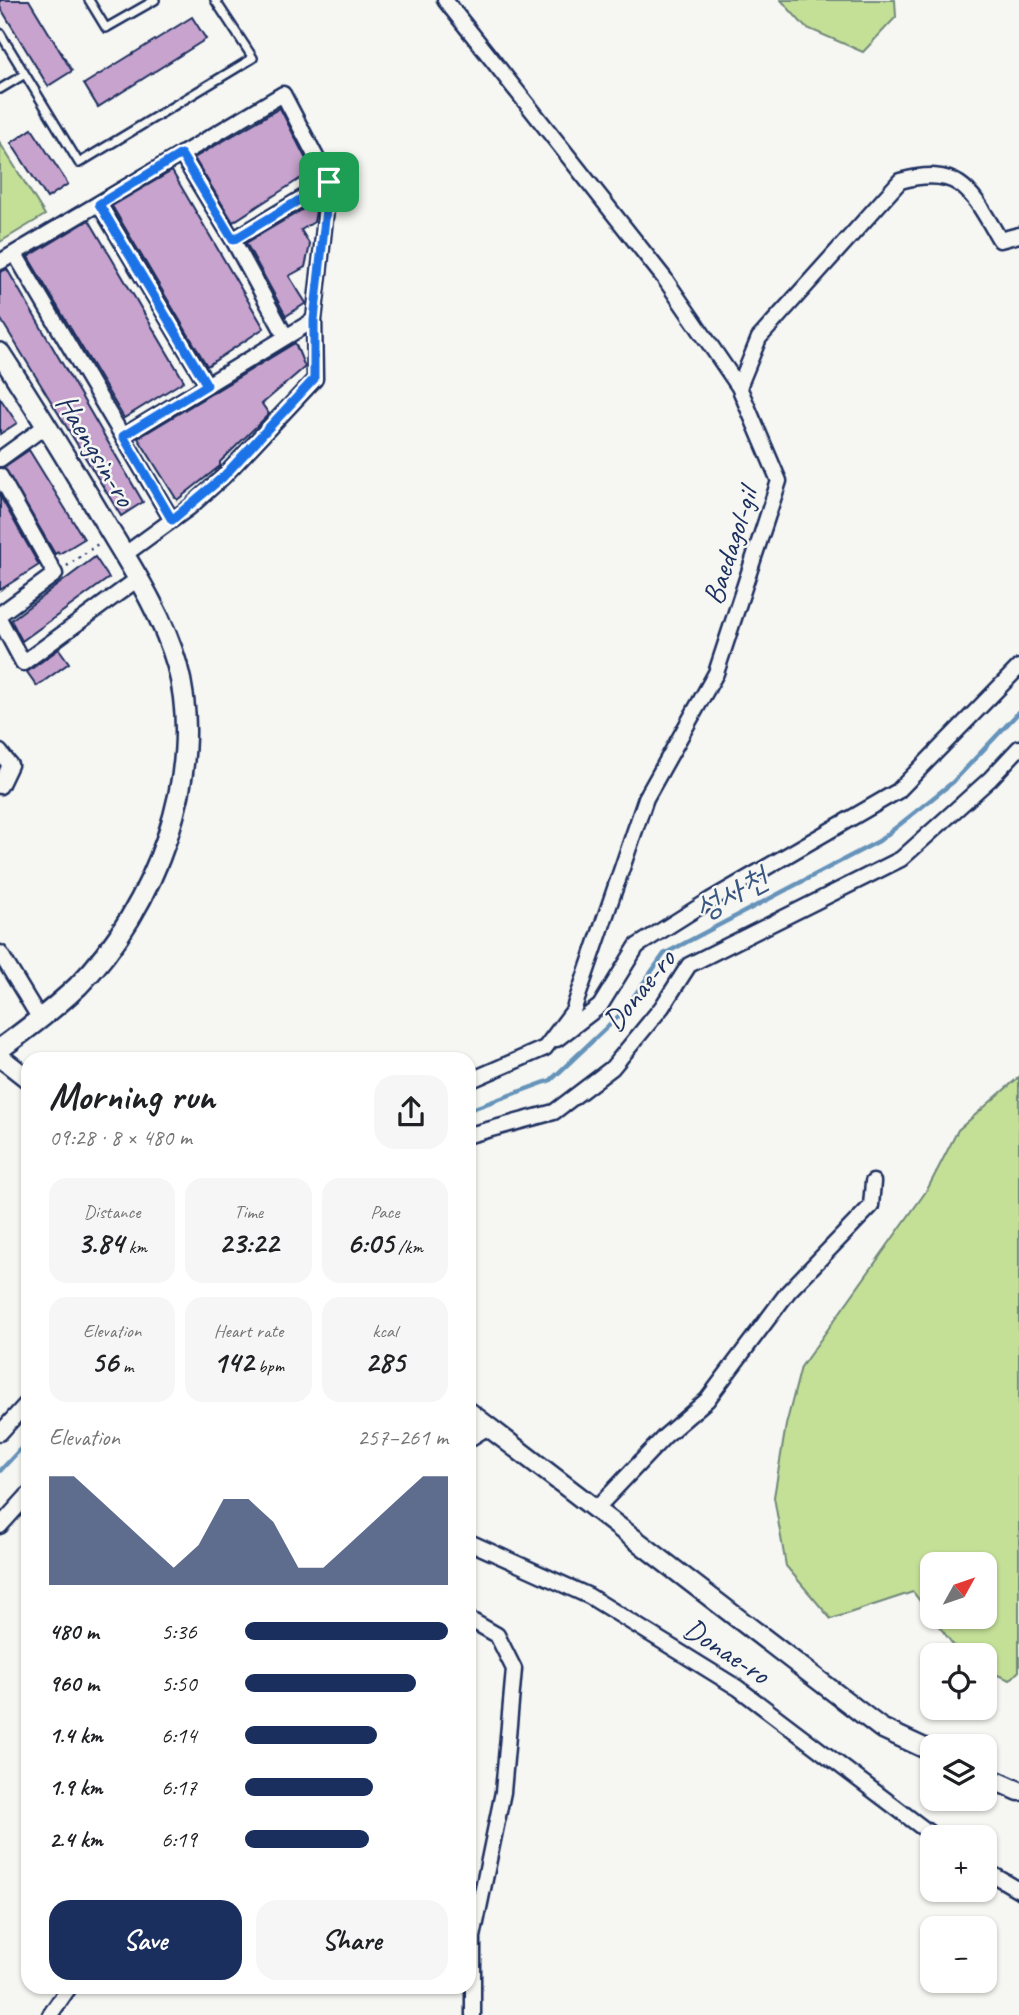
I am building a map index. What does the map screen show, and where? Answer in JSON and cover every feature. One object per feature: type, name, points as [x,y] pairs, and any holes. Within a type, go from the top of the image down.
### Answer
[{"type":"main road","name":"Haengsin-ro","points":[[0,353],[47,425],[139,578],[177,665],[185,723],[185,758],[173,818],[157,867],[113,943],[78,985],[40,1019],[0,1049]]},
{"type":"street","name":"Baedagol-gil","points":[[445,0],[665,279],[739,387],[779,481],[716,673],[646,799],[573,1011],[545,1048]]},
{"type":"street","points":[[0,262],[284,94],[329,182],[314,320],[314,379],[223,477],[172,520],[124,555]]},
{"type":"street","points":[[181,154],[233,240],[286,337]]},
{"type":"street","points":[[739,387],[759,338],[900,181],[923,174],[954,179],[972,194],[1000,240],[1019,234]]},
{"type":"street","points":[[233,240],[329,182]]},
{"type":"street","points":[[99,204],[207,385]]},
{"type":"street","points":[[15,254],[172,520]]},
{"type":"street","points":[[123,436],[314,320]]},
{"type":"street","points":[[0,459],[47,425]]},
{"type":"street","points":[[0,476],[55,574],[0,614]]},
{"type":"street","points":[[0,620],[23,663],[139,578]]},
{"type":"street","name":"Baedagol-gil","points":[[476,1079],[545,1048],[600,1006],[637,946],[710,900],[898,791],[1019,667]]},
{"type":"street","name":"Donae-ro","points":[[476,1133],[554,1112],[612,1068],[662,1007],[689,965],[901,859],[990,779],[1019,748]]},
{"type":"street","points":[[0,752],[10,765],[0,786]]},
{"type":"street","points":[[0,953],[40,1019]]},
{"type":"street","points":[[0,1057],[21,1074]]},
{"type":"street","points":[[596,1509],[665,1436],[707,1401],[788,1292],[871,1206],[873,1182]]},
{"type":"street","points":[[0,1433],[21,1410]]},
{"type":"street","name":"Donae-ro","points":[[476,1418],[881,1728],[920,1746]]},
{"type":"street","points":[[476,1435],[488,1427]]},
{"type":"street","points":[[0,1526],[21,1503]]},
{"type":"street","name":"Donae-ro","points":[[476,1545],[589,1596],[737,1688],[920,1826]]},
{"type":"street","points":[[476,1623],[497,1635],[514,1669],[503,1792],[476,1922]]},
{"type":"street","points":[[997,1781],[1019,1791]]},
{"type":"street","points":[[997,1877],[1019,1890]]},
{"type":"street","points":[[50,2015],[64,1994]]},
{"type":"street","points":[[473,1994],[473,2015]]},
{"type":"lane","points":[[89,0],[106,28],[155,0]]},
{"type":"lane","points":[[0,33],[79,163],[253,58],[215,0]]},
{"type":"lane","points":[[0,89],[25,74]]},
{"type":"path","points":[[55,574],[102,541]]},
{"type":"green space","points":[[781,0],[895,0],[896,17],[863,52],[805,27]]},
{"type":"green space","points":[[0,143],[45,215],[0,242]]},
{"type":"green space","points":[[1019,1077],[1019,1671],[1010,1680],[997,1675],[997,1643],[952,1643],[941,1629],[998,1629],[998,1552],[920,1552],[920,1601],[913,1592],[831,1619],[786,1566],[774,1497],[786,1425],[801,1367],[927,1190],[958,1130]]},
{"type":"building","points":[[0,0],[29,0],[72,71],[48,86],[0,7]]},
{"type":"building","points":[[192,17],[206,39],[98,107],[84,84]]},
{"type":"building","points":[[280,108],[312,171],[233,222],[194,158]]},
{"type":"building","points":[[32,129],[68,184],[47,198],[11,143]]},
{"type":"building","points":[[172,171],[264,328],[207,366],[112,206]]},
{"type":"building","points":[[307,207],[316,211],[314,222],[301,230],[310,245],[305,267],[289,276],[306,303],[286,316],[246,243]]},
{"type":"building","points":[[89,220],[184,381],[124,418],[28,257]]},
{"type":"building","points":[[7,269],[143,502],[121,516],[0,318],[0,272]]},
{"type":"building","points":[[295,343],[305,367],[262,404],[269,414],[220,462],[220,466],[177,500],[138,438]]},
{"type":"building","points":[[0,398],[17,423],[0,434]]},
{"type":"building","points":[[29,450],[84,539],[59,554],[55,554],[4,467]]},
{"type":"building","points":[[0,496],[39,565],[0,590]]},
{"type":"building","points":[[95,557],[109,578],[22,641],[11,620]]},
{"type":"building","points":[[59,649],[69,663],[37,686],[27,672]]},
{"type":"waterway","name":"성사천","points":[[476,1107],[551,1080],[622,1013],[664,954],[879,841],[953,782],[1019,712]]},
{"type":"waterway","name":"성사천","points":[[0,1471],[21,1448]]},
{"type":"route","points":[[181,154],[233,240],[329,182],[314,320],[314,379],[223,477],[172,520],[123,436],[207,385],[99,204],[181,154]]}]
